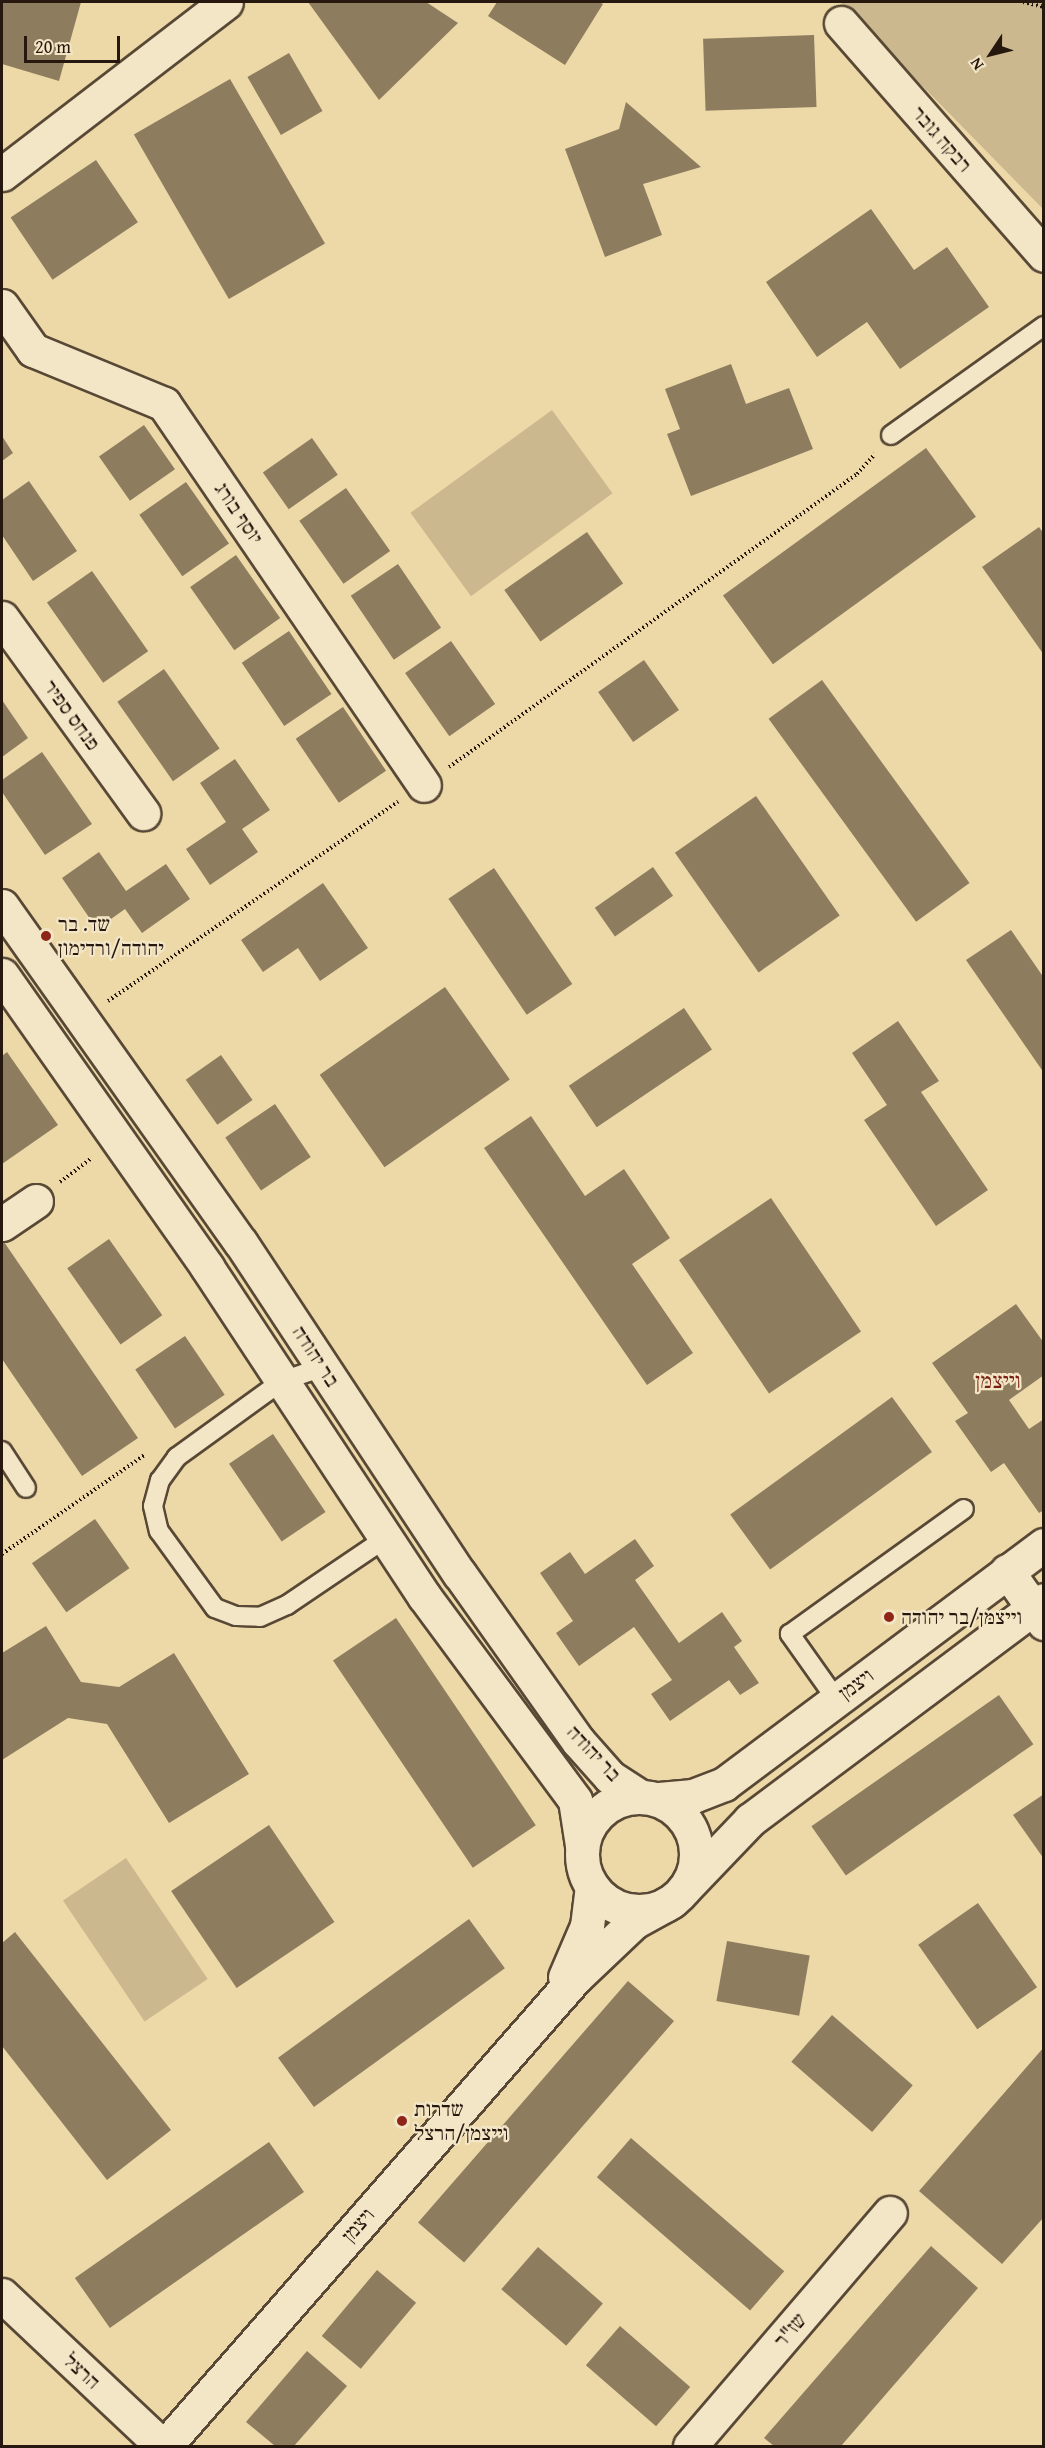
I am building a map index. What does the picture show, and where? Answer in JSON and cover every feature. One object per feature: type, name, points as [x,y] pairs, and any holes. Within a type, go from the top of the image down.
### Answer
[{"type":"street","points":[[2,174],[226,2]]},
{"type":"street","name":"רבקה גובר","points":[[841,23],[1044,255]]},
{"type":"street","name":"יוסף בורג","points":[[2,306],[33,350],[164,404],[424,785]]},
{"type":"street","name":"פנחס ספיר","points":[[2,618],[143,813]]},
{"type":"street","name":"בר יהודה","points":[[2,906],[83,1018],[323,1366],[459,1573],[578,1741],[610,1777],[649,1798]]},
{"type":"street","name":"בר יהודה","points":[[2,975],[117,1139],[424,1596],[575,1800],[582,1845]]},
{"type":"street","points":[[2,1224],[36,1201]]},
{"type":"street","name":"ויצמן","points":[[649,1798],[693,1796],[724,1784],[1044,1545]]},
{"type":"street","points":[[1007,1571],[1040,1610]]},
{"type":"street","name":"ויצמן","points":[[163,2446],[552,2003],[613,1939],[679,1894],[750,1820],[1040,1610]]},
{"type":"street","points":[[649,1798],[676,1809],[689,1825],[697,1849],[695,1869],[679,1894],[644,1911],[624,1909],[606,1900],[591,1886],[583,1865],[582,1845],[588,1826],[601,1810],[620,1799],[649,1798]]},
{"type":"street","name":"ויצמן","points":[[552,2003],[587,1926],[591,1886]]},
{"type":"street","name":"שז\"ר","points":[[690,2446],[890,2213]]},
{"type":"street","name":"הרצל","points":[[2,2295],[163,2446]]},
{"type":"lane","points":[[891,435],[1044,326]]},
{"type":"lane","points":[[323,1366],[282,1382],[177,1457],[160,1480],[153,1506],[159,1531],[215,1608],[236,1616],[260,1617],[286,1605],[386,1538]]},
{"type":"lane","points":[[2,1451],[26,1488]]},
{"type":"lane","points":[[836,1700],[790,1634],[964,1509]]},
{"type":"path","points":[[1023,2],[1044,7]]},
{"type":"path","points":[[83,1018],[424,785],[857,474],[891,435]]},
{"type":"path","points":[[36,1201],[117,1139]]},
{"type":"path","points":[[2,1554],[156,1447]]},
{"type":"shaded area","points":[[840,2],[1043,2],[1043,209]]},
{"type":"shaded area","points":[[552,410],[613,493],[471,596],[410,513]]},
{"type":"shaded area","points":[[126,1858],[208,1979],[145,2022],[63,1900]]},
{"type":"building","points":[[2,2],[81,2],[59,81],[2,64]]},
{"type":"building","points":[[308,2],[426,2],[458,23],[379,100]]},
{"type":"building","points":[[497,2],[599,2],[603,4],[565,65],[488,16]]},
{"type":"building","points":[[814,35],[817,107],[706,111],[703,39]]},
{"type":"building","points":[[289,53],[322,111],[281,135],[247,77]]},
{"type":"building","points":[[230,79],[325,244],[229,299],[134,135]]},
{"type":"building","points":[[626,102],[701,167],[643,184],[662,235],[605,257],[565,149],[619,129]]},
{"type":"building","points":[[96,160],[138,222],[53,280],[11,218]]},
{"type":"building","points":[[871,209],[914,270],[947,247],[989,307],[900,369],[867,322],[817,357],[766,282]]},
{"type":"building","points":[[731,364],[746,404],[789,388],[813,449],[691,496],[667,434],[680,429],[665,389]]},
{"type":"building","points":[[144,425],[175,469],[130,501],[99,457]]},
{"type":"building","points":[[2,436],[13,453],[2,461]]},
{"type":"building","points":[[312,438],[338,475],[289,509],[263,472]]},
{"type":"building","points":[[926,448],[976,517],[773,664],[723,596]]},
{"type":"building","points":[[29,481],[77,551],[33,581],[2,535],[2,500]]},
{"type":"building","points":[[186,482],[229,543],[182,576],[139,515]]},
{"type":"building","points":[[346,488],[390,551],[343,584],[299,521]]},
{"type":"building","points":[[1039,527],[1044,534],[1044,655],[982,567]]},
{"type":"building","points":[[587,532],[623,584],[540,642],[504,590]]},
{"type":"building","points":[[236,555],[280,618],[234,650],[190,587]]},
{"type":"building","points":[[398,564],[441,628],[394,660],[351,596]]},
{"type":"building","points":[[92,571],[148,651],[103,683],[47,603]]},
{"type":"building","points":[[289,631],[331,694],[284,726],[242,663]]},
{"type":"building","points":[[451,641],[495,704],[449,736],[405,673]]},
{"type":"building","points":[[644,660],[679,710],[633,742],[598,692]]},
{"type":"building","points":[[164,669],[220,748],[173,781],[117,702]]},
{"type":"building","points":[[822,680],[970,883],[916,922],[769,719]]},
{"type":"building","points":[[2,700],[28,738],[2,757]]},
{"type":"building","points":[[343,707],[386,771],[339,803],[296,739]]},
{"type":"building","points":[[42,752],[92,824],[45,855],[2,792],[2,780]]},
{"type":"building","points":[[235,759],[270,810],[242,829],[258,852],[210,885],[186,849],[226,822],[200,783]]},
{"type":"building","points":[[756,796],[840,916],[759,972],[675,853]]},
{"type":"building","points":[[99,852],[126,891],[166,864],[190,899],[142,933],[125,909],[97,929],[62,878]]},
{"type":"building","points":[[653,867],[673,896],[615,936],[595,908]]},
{"type":"building","points":[[494,868],[572,984],[527,1015],[448,899]]},
{"type":"building","points":[[323,883],[368,948],[320,981],[298,948],[263,972],[241,940]]},
{"type":"building","points":[[1011,930],[1044,978],[1044,1073],[966,960]]},
{"type":"building","points":[[445,987],[510,1080],[384,1167],[320,1075]]},
{"type":"building","points":[[684,1008],[712,1049],[597,1127],[569,1086]]},
{"type":"building","points":[[898,1021],[939,1081],[921,1092],[988,1190],[936,1226],[864,1120],[887,1105],[852,1053]]},
{"type":"building","points":[[7,1052],[58,1125],[2,1164],[2,1056]]},
{"type":"building","points":[[221,1055],[253,1100],[217,1125],[186,1080]]},
{"type":"building","points":[[275,1104],[311,1157],[261,1191],[225,1138]]},
{"type":"building","points":[[531,1116],[585,1196],[624,1169],[670,1238],[632,1264],[693,1353],[647,1385],[484,1148]]},
{"type":"building","points":[[771,1198],[861,1331],[769,1394],[679,1260]]},
{"type":"building","points":[[2,1239],[138,1438],[82,1476],[2,1359]]},
{"type":"building","points":[[109,1239],[162,1315],[121,1344],[67,1268]]},
{"type":"building","points":[[1016,1304],[1044,1343],[1044,1375],[1009,1400],[1029,1429],[1044,1419],[1044,1510],[1039,1513],[1004,1463],[991,1472],[955,1421],[968,1413],[932,1363]]},
{"type":"building","points":[[185,1336],[225,1395],[175,1428],[135,1370]]},
{"type":"building","points":[[892,1397],[932,1452],[770,1570],[730,1515]]},
{"type":"building","points":[[273,1434],[326,1512],[282,1542],[229,1464]]},
{"type":"building","points":[[95,1519],[129,1568],[66,1612],[32,1563]]},
{"type":"building","points":[[635,1539],[654,1566],[635,1580],[679,1643],[722,1612],[742,1641],[734,1647],[759,1683],[740,1695],[729,1680],[670,1721],[651,1694],[672,1680],[634,1627],[579,1666],[556,1633],[573,1621],[540,1573],[570,1552],[585,1574]]},
{"type":"building","points":[[396,1618],[536,1825],[473,1868],[333,1660]]},
{"type":"building","points":[[46,1626],[81,1682],[119,1687],[174,1653],[249,1774],[169,1823],[107,1724],[68,1718],[2,1760],[2,1653]]},
{"type":"building","points":[[999,1695],[1033,1744],[846,1875],[811,1826]]},
{"type":"building","points":[[1044,1794],[1044,1859],[1013,1815]]},
{"type":"building","points":[[269,1825],[334,1922],[237,1988],[171,1891]]},
{"type":"building","points":[[978,1903],[1037,1987],[977,2029],[918,1945]]},
{"type":"building","points":[[469,1919],[505,1968],[314,2107],[278,2058]]},
{"type":"building","points":[[15,1932],[171,2130],[107,2180],[2,2046],[2,1943]]},
{"type":"building","points":[[727,1941],[810,1956],[799,2016],[716,2001]]},
{"type":"building","points":[[628,1981],[674,2021],[464,2263],[418,2223]]},
{"type":"building","points":[[832,2015],[913,2085],[872,2132],[791,2062]]},
{"type":"building","points":[[1044,2047],[1044,2217],[1002,2264],[919,2191]]},
{"type":"building","points":[[631,2138],[784,2271],[750,2310],[597,2177]]},
{"type":"building","points":[[269,2142],[304,2192],[110,2328],[75,2278]]},
{"type":"building","points":[[931,2246],[978,2288],[841,2446],[774,2446],[764,2438]]},
{"type":"building","points":[[538,2247],[603,2303],[566,2346],[501,2289]]},
{"type":"building","points":[[377,2270],[416,2303],[361,2369],[322,2336]]},
{"type":"building","points":[[620,2326],[690,2387],[656,2426],[586,2365]]},
{"type":"building","points":[[307,2351],[347,2386],[294,2446],[275,2446],[246,2422]]},
{"type":"place","name":"שד. בר יהודה/ורדימון","points":[[46,936]]},
{"type":"place","name":"וייצמן/בר יהודה","points":[[889,1617]]},
{"type":"place","name":"שדרות וייצמן/הרצל","points":[[402,2121]]},
{"type":"district","name":"וייצמן","points":[[998,1381]]}]
